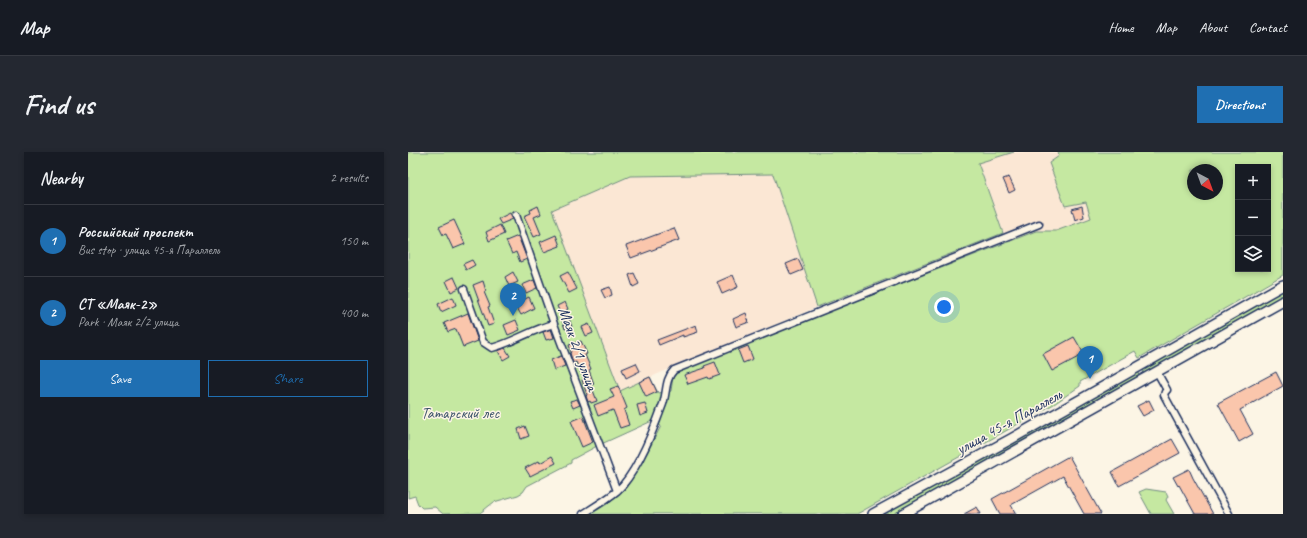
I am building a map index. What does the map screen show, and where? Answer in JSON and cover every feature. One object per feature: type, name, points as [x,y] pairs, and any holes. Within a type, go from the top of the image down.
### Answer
[{"type":"main road","name":"улица 45-я Параллель","points":[[873,514],[1011,439],[1283,285]]},
{"type":"main road","name":"улица 45-я Параллель","points":[[903,514],[1283,301]]},
{"type":"street","name":"Маяк 2/1 улица","points":[[516,216],[554,324],[617,491]]},
{"type":"street","points":[[583,514],[617,491],[633,470],[653,431],[664,401],[669,375],[674,370],[1039,224]]},
{"type":"street","points":[[464,288],[483,342],[492,348],[506,344],[542,327],[554,324]]},
{"type":"street","points":[[1157,372],[1167,390],[1164,395],[1229,514]]},
{"type":"shaded area","points":[[1014,152],[1058,152],[1065,206],[1086,202],[1092,218],[1056,231],[1036,231],[1007,242],[978,162]]},
{"type":"shaded area","points":[[773,174],[817,307],[620,391],[552,210],[630,176]]},
{"type":"green space","name":"Татарский лес","points":[[408,152],[1014,152],[978,163],[1003,233],[817,307],[773,174],[630,176],[552,210],[620,391],[650,377],[658,393],[671,391],[673,377],[678,372],[702,361],[1036,231],[1056,231],[1091,218],[1086,202],[1065,206],[1049,163],[1059,156],[1058,152],[1283,152],[1283,275],[1139,358],[1135,351],[1080,382],[1080,386],[1054,404],[857,514],[591,514],[607,504],[626,488],[661,426],[652,421],[597,446],[571,460],[571,463],[527,486],[523,492],[518,495],[494,502],[480,513],[443,514],[435,507],[422,508],[418,504],[415,496],[408,498]]},
{"type":"green space","points":[[1283,290],[1283,298],[1145,375],[1142,369]]},
{"type":"green space","points":[[1138,371],[1141,377],[893,514],[880,514]]},
{"type":"green space","points":[[1146,489],[1166,492],[1168,496],[1166,500],[1174,514],[1151,514],[1139,492]]},
{"type":"building","points":[[1009,177],[1015,190],[1009,193],[1003,179]]},
{"type":"building","points":[[538,206],[541,214],[534,217],[541,234],[534,237],[524,216],[531,213],[530,210]]},
{"type":"building","points":[[1082,206],[1084,217],[1075,220],[1072,209]]},
{"type":"building","points":[[510,213],[513,219],[501,224],[498,219]]},
{"type":"building","points":[[454,220],[465,244],[453,249],[446,234],[443,235],[439,227]]},
{"type":"building","points":[[500,225],[504,234],[489,241],[486,232]]},
{"type":"building","points":[[674,228],[679,240],[631,258],[626,246]]},
{"type":"building","points":[[556,235],[560,246],[544,252],[540,242]]},
{"type":"building","points":[[518,236],[527,259],[520,262],[516,252],[512,254],[506,241]]},
{"type":"building","points":[[798,259],[803,270],[791,275],[786,264]]},
{"type":"building","points":[[472,260],[475,265],[466,270],[463,264]]},
{"type":"building","points":[[513,272],[518,282],[509,286],[505,277]]},
{"type":"building","points":[[568,272],[577,289],[569,293],[560,276]]},
{"type":"building","points":[[634,273],[639,284],[633,287],[629,275]]},
{"type":"building","points":[[733,275],[738,287],[722,294],[717,282]]},
{"type":"building","points":[[454,277],[459,288],[451,292],[446,281]]},
{"type":"building","points":[[534,280],[537,288],[526,293],[522,285]]},
{"type":"building","points":[[483,281],[486,291],[484,292],[490,306],[488,307],[494,324],[488,326],[473,285]]},
{"type":"building","points":[[610,287],[612,295],[605,298],[601,290]]},
{"type":"building","points":[[453,297],[456,305],[441,312],[438,304]]},
{"type":"building","points":[[529,297],[534,308],[521,315],[515,304]]},
{"type":"building","points":[[565,302],[572,327],[565,329],[557,306]]},
{"type":"building","points":[[468,313],[478,341],[463,347],[456,329],[448,332],[444,323]]},
{"type":"building","points":[[746,313],[749,322],[736,327],[733,319]]},
{"type":"building","points":[[516,320],[520,330],[508,335],[504,325]]},
{"type":"building","points":[[589,324],[593,333],[586,336],[582,327]]},
{"type":"building","points":[[696,325],[698,332],[683,337],[683,335],[659,345],[657,340]]},
{"type":"building","points":[[551,329],[554,338],[546,340],[543,332]]},
{"type":"building","points":[[1074,337],[1084,354],[1052,371],[1043,354]]},
{"type":"building","points":[[581,341],[587,354],[585,355],[591,369],[589,370],[594,384],[591,385],[597,401],[591,403],[590,401],[588,402],[586,396],[587,395],[582,380],[584,379],[576,362],[573,363],[570,353],[569,345]]},
{"type":"building","points":[[748,346],[753,359],[743,363],[738,350]]},
{"type":"building","points":[[505,348],[510,356],[503,360],[498,351]]},
{"type":"building","points":[[561,356],[565,366],[554,370],[551,360]]},
{"type":"building","points":[[715,362],[720,375],[709,379],[708,377],[688,384],[684,375],[705,368],[704,366]]},
{"type":"building","points":[[636,363],[640,371],[626,378],[622,369]]},
{"type":"building","points":[[1276,372],[1283,386],[1240,410],[1253,434],[1239,442],[1218,403]]},
{"type":"building","points":[[650,377],[657,392],[646,397],[639,382]]},
{"type":"building","points":[[618,386],[627,408],[624,410],[629,425],[620,428],[613,410],[598,416],[594,405],[614,397],[610,389]]},
{"type":"building","points":[[577,399],[580,405],[573,408],[570,401]]},
{"type":"building","points":[[1149,400],[1154,410],[1143,416],[1137,406]]},
{"type":"building","points":[[645,403],[648,413],[640,416],[637,405]]},
{"type":"building","points":[[583,416],[593,442],[582,447],[571,421]]},
{"type":"building","points":[[525,426],[529,436],[521,439],[518,429]]},
{"type":"building","points":[[1172,439],[1180,453],[1119,486],[1112,472]]},
{"type":"building","points":[[552,456],[556,463],[530,476],[525,468],[539,461],[540,463]]},
{"type":"building","points":[[1069,456],[1101,514],[1084,514],[1063,476],[1011,505],[1016,514],[1000,514],[992,499]]},
{"type":"building","points":[[1189,469],[1213,514],[1195,514],[1173,477]]},
{"type":"building","points":[[977,507],[981,514],[964,514]]},
{"type":"place","name":"СТ «Маяк-2»","points":[[513,316]]},
{"type":"place","name":"Российский проспект","points":[[1090,379]]}]
